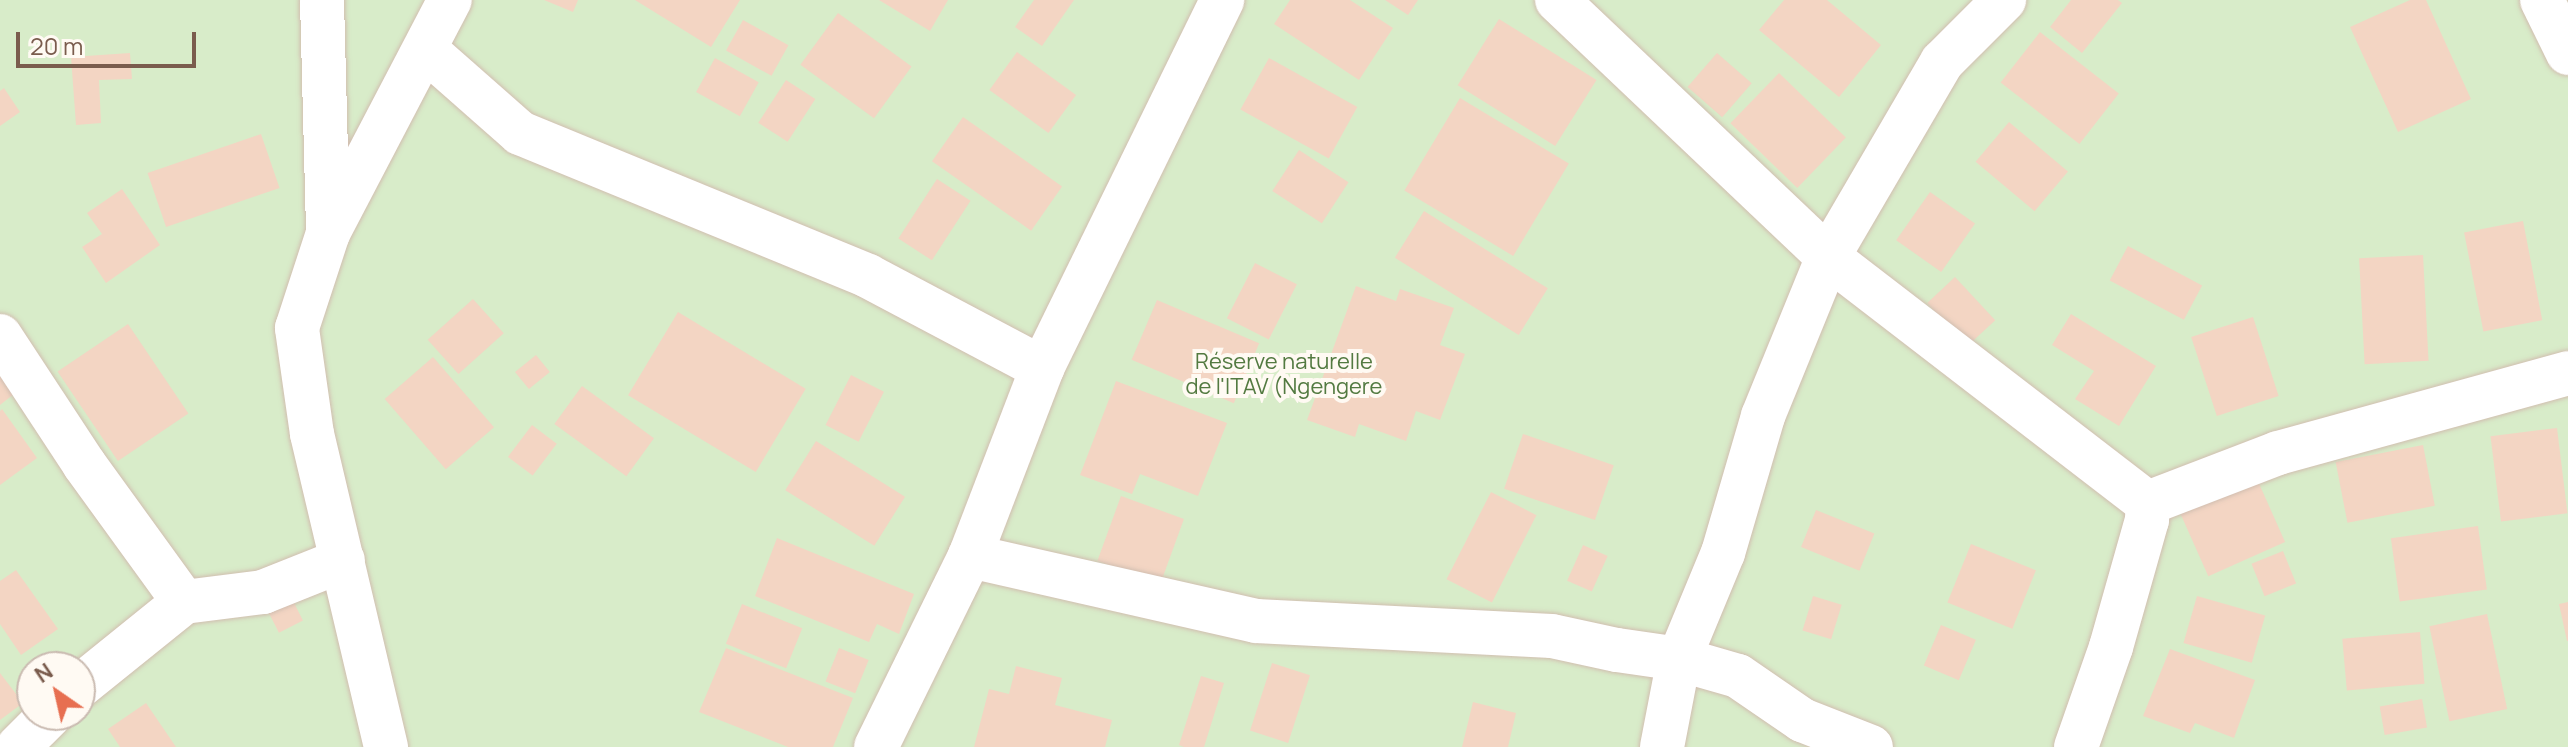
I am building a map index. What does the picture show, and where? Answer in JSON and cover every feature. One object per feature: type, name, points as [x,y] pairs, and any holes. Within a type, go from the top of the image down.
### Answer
[{"type":"street","points":[[322,0],[328,233]]},
{"type":"street","points":[[386,747],[312,434],[297,328],[328,233],[427,51],[450,0]]},
{"type":"street","points":[[876,747],[970,556],[1042,368],[1222,0]]},
{"type":"street","points":[[1557,0],[1828,257],[2148,503]]},
{"type":"street","points":[[1662,747],[1679,659],[1723,553],[1763,416],[1828,257],[1942,62],[2004,0]]},
{"type":"street","points":[[2542,0],[2568,53]]},
{"type":"street","points":[[427,51],[520,133],[868,276],[1042,368]]},
{"type":"street","points":[[0,336],[84,464],[184,602]]},
{"type":"street","points":[[2148,503],[2278,453],[2568,373]]},
{"type":"street","points":[[2076,747],[2111,647],[2147,520],[2148,503]]},
{"type":"street","points":[[970,556],[1256,621],[1552,636],[1679,659],[1738,676],[1802,720],[1871,747]]},
{"type":"street","points":[[96,673],[184,602],[263,592],[343,560]]},
{"type":"street","points":[[18,747],[34,731]]},
{"type":"green space","name":"Réserve naturelle de l'ITAV (Ngengere","points":[[0,0],[2568,0],[2568,747],[0,747]]},
{"type":"building","points":[[544,0],[578,0],[573,12]]},
{"type":"building","points":[[635,0],[740,0],[711,47]]},
{"type":"building","points":[[879,0],[948,0],[930,31]]},
{"type":"building","points":[[1034,0],[1074,0],[1042,46],[1015,27]]},
{"type":"building","points":[[1290,0],[1350,0],[1393,28],[1359,80],[1274,24]]},
{"type":"building","points":[[1385,0],[1418,0],[1408,15]]},
{"type":"building","points":[[1784,0],[1827,0],[1881,45],[1839,97],[1759,30]]},
{"type":"building","points":[[2071,0],[2118,0],[2122,3],[2082,53],[2050,27]]},
{"type":"building","points":[[2410,0],[2426,0],[2471,99],[2398,132],[2350,27]]},
{"type":"building","points":[[838,13],[912,66],[874,118],[800,65]]},
{"type":"building","points":[[1499,19],[1597,80],[1555,146],[1458,85]]},
{"type":"building","points":[[743,20],[788,45],[772,76],[726,51]]},
{"type":"building","points":[[2040,32],[2119,94],[2079,144],[2001,82]]},
{"type":"building","points":[[1017,52],[1076,95],[1048,133],[989,90]]},
{"type":"building","points":[[130,53],[132,79],[99,80],[101,123],[76,125],[71,57]]},
{"type":"building","points":[[1717,53],[1752,83],[1722,117],[1687,87]]},
{"type":"building","points":[[715,58],[759,82],[740,116],[696,92]]},
{"type":"building","points":[[1269,58],[1357,107],[1329,159],[1240,110]]},
{"type":"building","points":[[1779,73],[1846,138],[1797,188],[1730,123]]},
{"type":"building","points":[[786,80],[815,99],[788,142],[758,123]]},
{"type":"building","points":[[4,88],[20,112],[0,126],[0,91]]},
{"type":"building","points":[[1460,98],[1569,163],[1513,256],[1404,191]]},
{"type":"building","points":[[963,117],[1062,186],[1031,231],[932,161]]},
{"type":"building","points":[[2009,122],[2068,171],[2035,211],[1976,162]]},
{"type":"building","points":[[261,134],[280,188],[166,227],[148,173]]},
{"type":"building","points":[[1299,150],[1348,182],[1322,223],[1272,191]]},
{"type":"building","points":[[937,179],[971,201],[932,260],[898,239]]},
{"type":"building","points":[[122,189],[160,245],[106,283],[82,247],[102,234],[87,213]]},
{"type":"building","points":[[1930,192],[1975,224],[1941,272],[1896,240]]},
{"type":"building","points":[[1424,211],[1548,288],[1519,335],[1395,258]]},
{"type":"building","points":[[2523,221],[2542,320],[2483,332],[2464,232]]},
{"type":"building","points":[[2128,246],[2202,285],[2184,320],[2110,280]]},
{"type":"building","points":[[2423,255],[2429,361],[2365,364],[2359,258]]},
{"type":"building","points":[[1255,263],[1297,284],[1269,340],[1227,318]]},
{"type":"building","points":[[1955,277],[1995,320],[1967,346],[1927,303]]},
{"type":"building","points":[[1356,286],[1396,301],[1400,289],[1454,308],[1440,345],[1465,354],[1440,420],[1416,411],[1406,441],[1359,424],[1355,437],[1307,420]]},
{"type":"building","points":[[473,299],[504,333],[458,374],[428,340]]},
{"type":"building","points":[[1157,300],[1259,343],[1234,403],[1132,360]]},
{"type":"building","points":[[678,312],[806,389],[756,472],[628,395]]},
{"type":"building","points":[[2071,314],[2156,366],[2119,426],[2075,399],[2094,371],[2052,345]]},
{"type":"building","points":[[2253,317],[2279,396],[2217,416],[2191,337]]},
{"type":"building","points":[[128,324],[188,414],[118,461],[58,372]]},
{"type":"building","points":[[536,355],[550,372],[529,389],[515,372]]},
{"type":"building","points":[[433,357],[494,427],[446,469],[385,399]]},
{"type":"building","points":[[0,375],[14,394],[0,405]]},
{"type":"building","points":[[851,375],[884,392],[859,442],[826,425]]},
{"type":"building","points":[[1116,381],[1227,423],[1198,496],[1140,474],[1132,494],[1080,475]]},
{"type":"building","points":[[582,386],[654,438],[626,476],[554,424]]},
{"type":"building","points":[[2,409],[37,458],[0,485],[0,411]]},
{"type":"building","points":[[532,425],[557,444],[533,476],[508,457]]},
{"type":"building","points":[[2557,428],[2567,513],[2501,522],[2490,436]]},
{"type":"building","points":[[1523,434],[1614,465],[1595,520],[1504,489]]},
{"type":"building","points":[[816,441],[905,497],[874,546],[785,490]]},
{"type":"building","points":[[2423,445],[2435,506],[2347,523],[2336,462]]},
{"type":"building","points":[[2257,479],[2285,542],[2208,576],[2180,513]]},
{"type":"building","points":[[1491,492],[1536,515],[1492,602],[1447,579]]},
{"type":"building","points":[[1121,496],[1184,519],[1160,584],[1097,561]]},
{"type":"building","points":[[1816,510],[1874,534],[1859,571],[1801,547]]},
{"type":"building","points":[[2478,526],[2487,589],[2400,602],[2391,538]]},
{"type":"building","points":[[777,538],[914,594],[899,634],[877,624],[869,642],[755,596]]},
{"type":"building","points":[[1971,544],[2036,570],[2012,629],[1947,602]]},
{"type":"building","points":[[1583,545],[1608,556],[1592,592],[1567,581]]},
{"type":"building","points":[[2283,551],[2296,583],[2265,596],[2251,564]]},
{"type":"building","points":[[16,570],[58,629],[27,651],[18,651],[0,624],[0,581]]},
{"type":"building","points":[[288,591],[303,620],[279,633],[264,603]]},
{"type":"building","points":[[1813,596],[1842,605],[1831,639],[1802,630]]},
{"type":"building","points":[[2197,596],[2265,616],[2252,663],[2183,643]]},
{"type":"building","points":[[2568,602],[2568,641],[2567,641],[2559,604]]},
{"type":"building","points":[[742,604],[802,628],[786,668],[726,644]]},
{"type":"building","points":[[2487,614],[2507,709],[2449,721],[2429,626]]},
{"type":"building","points":[[1941,625],[1976,640],[1959,680],[1924,666]]},
{"type":"building","points":[[2420,632],[2425,684],[2347,691],[2342,639]]},
{"type":"building","points":[[726,648],[853,698],[833,747],[788,747],[699,712]]},
{"type":"building","points":[[839,648],[869,660],[855,693],[826,681]]},
{"type":"building","points":[[2170,649],[2255,680],[2234,738],[2195,723],[2190,733],[2143,716]]},
{"type":"building","points":[[1272,663],[1310,675],[1288,743],[1250,731]]},
{"type":"building","points":[[1016,666],[1062,678],[1055,705],[1112,720],[1105,747],[974,747],[989,689],[1009,694]]},
{"type":"building","points":[[0,673],[16,694],[16,708],[0,720]]},
{"type":"building","points":[[1201,676],[1224,683],[1204,747],[1184,747],[1179,745]]},
{"type":"building","points":[[2422,699],[2427,728],[2385,735],[2380,706]]},
{"type":"building","points":[[1473,702],[1516,713],[1508,747],[1462,747]]},
{"type":"building","points":[[146,703],[176,747],[120,747],[108,729]]}]
